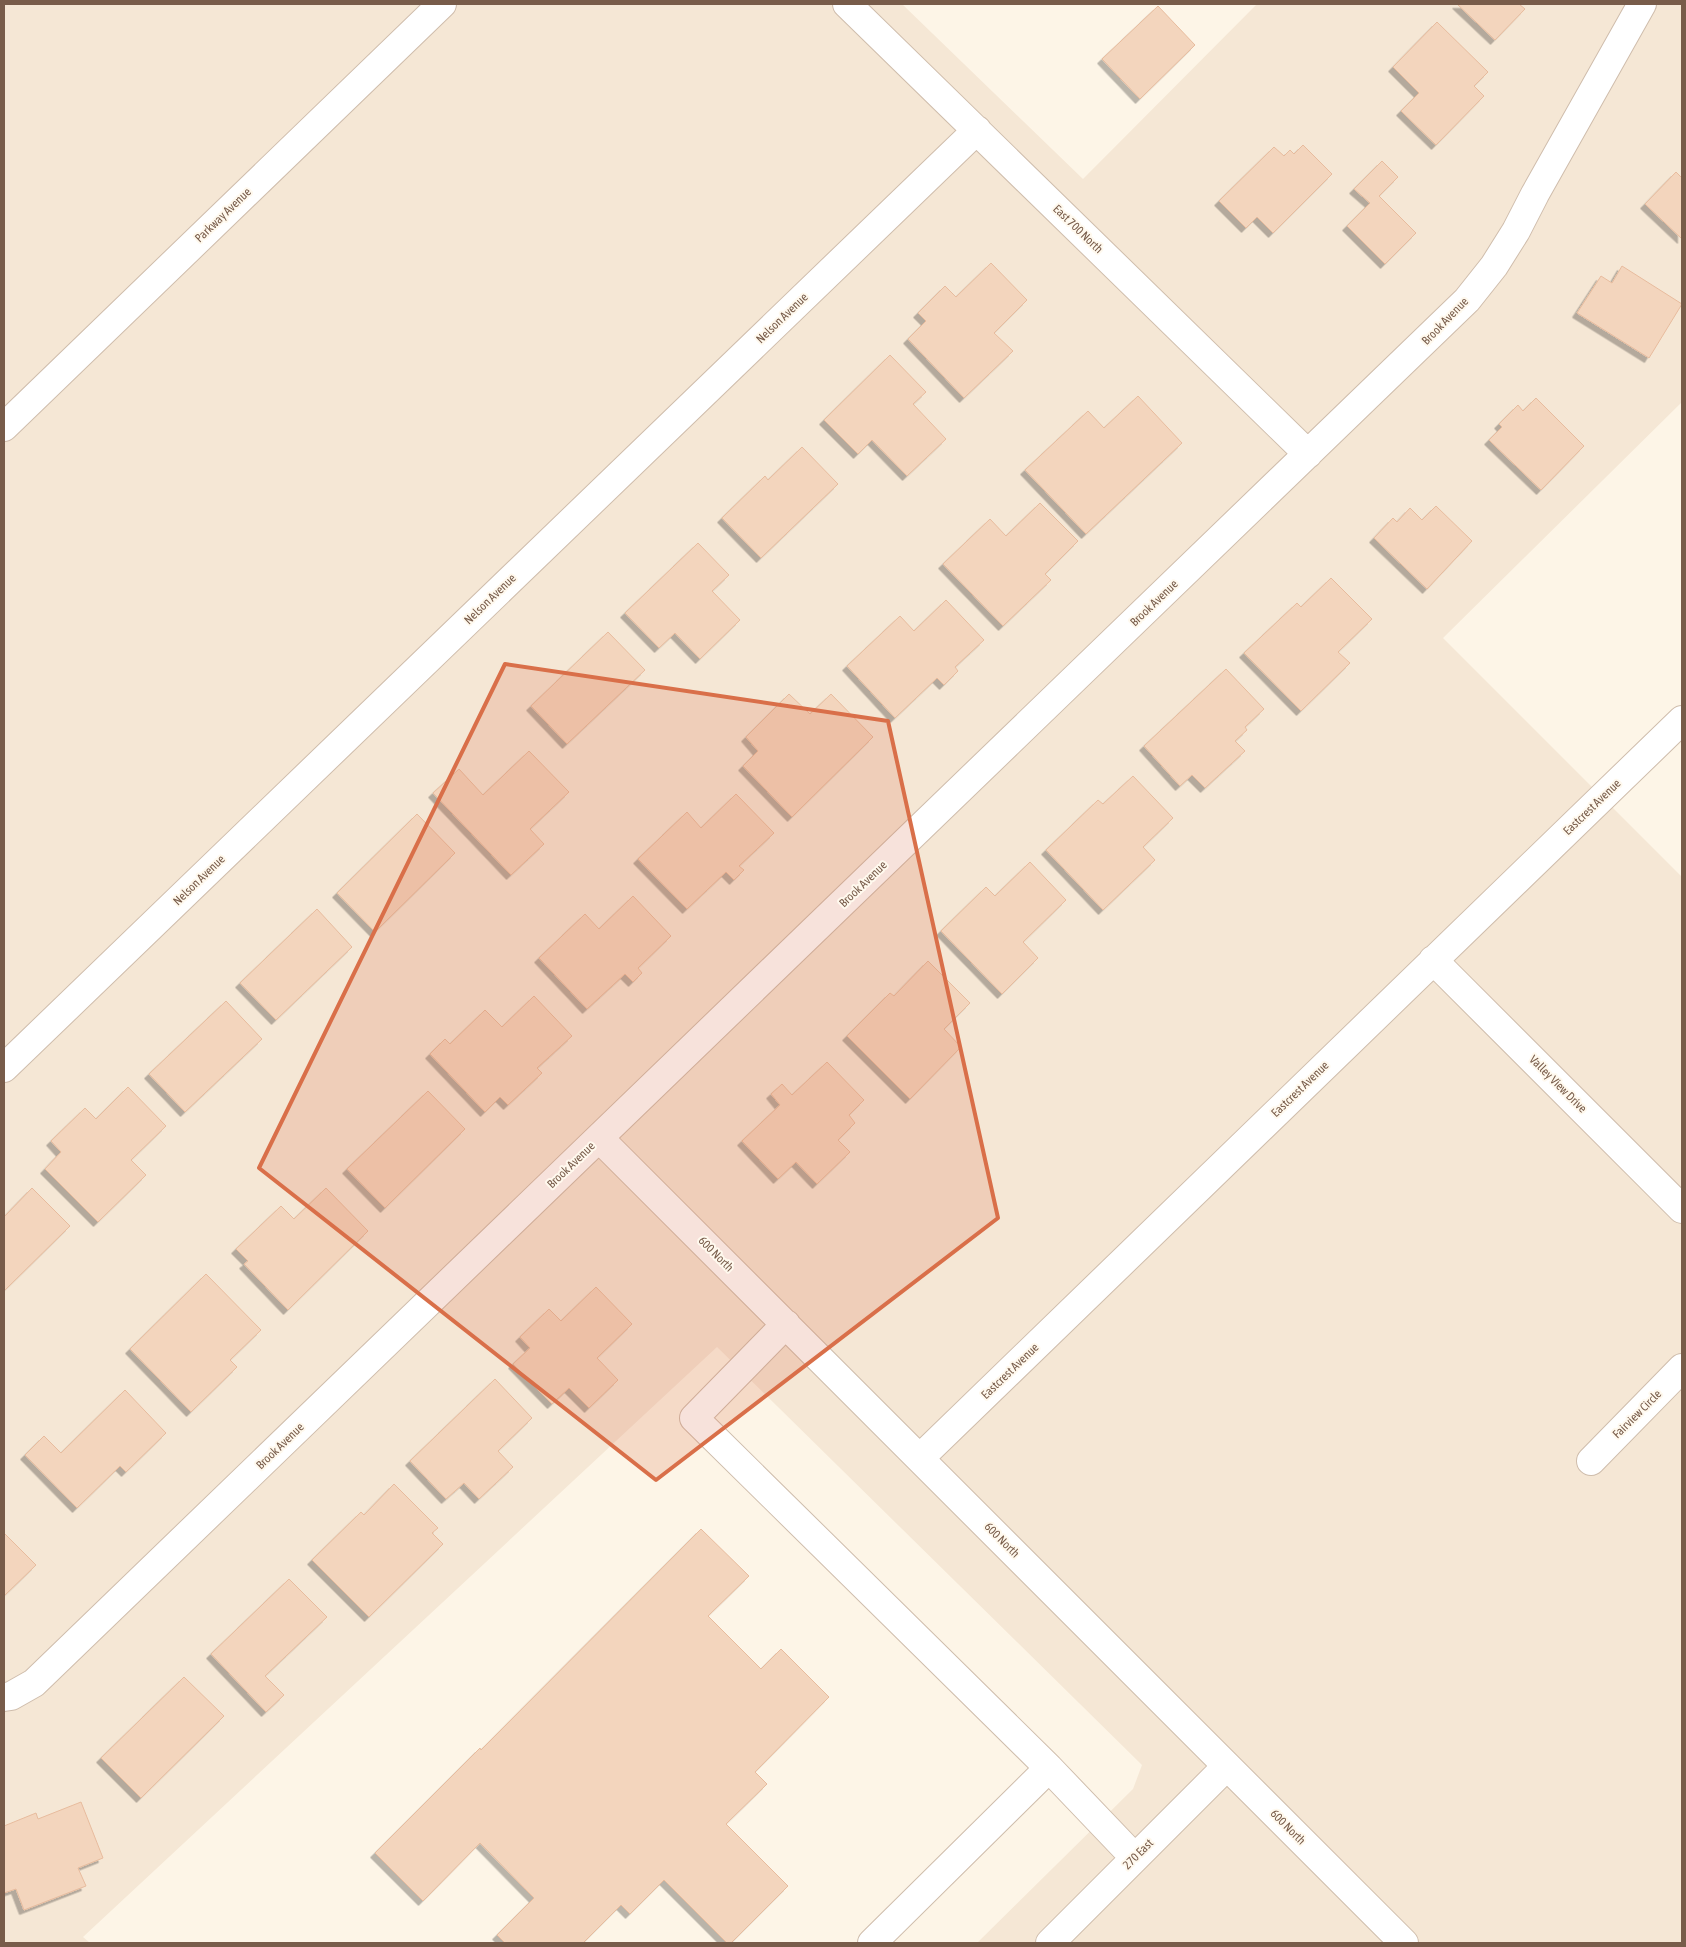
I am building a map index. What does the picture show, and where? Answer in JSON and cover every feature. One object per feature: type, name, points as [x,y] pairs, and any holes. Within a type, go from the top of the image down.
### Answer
[{"type":"street","name":"Parkway Avenue","points":[[4,427],[442,4]]},
{"type":"street","name":"East 700 North","points":[[848,4],[1308,454]]},
{"type":"street","name":"Brook Avenue","points":[[4,1697],[11,1696],[34,1683],[1467,300],[1494,266],[1516,231],[1544,177],[1642,4]]},
{"type":"street","name":"Nelson Avenue","points":[[4,1068],[977,130]]},
{"type":"street","name":"Eastcrest Avenue","points":[[920,1458],[1682,720]]},
{"type":"street","name":"Valley View Drive","points":[[1433,960],[1682,1209]]},
{"type":"street","name":"600 North","points":[[599,1138],[1404,1943]]},
{"type":"street","points":[[786,1324],[694,1418],[1049,1768],[1135,1858]]},
{"type":"street","name":"Fairview Circle","points":[[1591,1461],[1682,1368]]},
{"type":"street","name":"270 East","points":[[1050,1943],[1227,1766]]},
{"type":"street","points":[[872,1943],[1049,1768]]},
{"type":"highlighted area","points":[[505,664],[888,721],[998,1218],[656,1480],[259,1168]]},
{"type":"shaded area","points":[[4,4],[902,4],[1083,179],[1257,4],[1682,4],[1682,402],[1443,638],[1682,877],[1682,1943],[977,1943],[1133,1789],[1142,1765],[717,1347],[83,1937],[90,1943],[4,1943]]},
{"type":"building","points":[[1457,4],[1519,4],[1525,9],[1495,40]]},
{"type":"building","points":[[1158,6],[1195,45],[1140,99],[1102,59]]},
{"type":"building","points":[[1437,22],[1488,72],[1474,86],[1484,96],[1436,145],[1401,111],[1419,93],[1393,67]]},
{"type":"building","points":[[1303,145],[1332,174],[1273,233],[1257,217],[1246,228],[1219,201],[1274,147],[1284,156],[1290,150],[1294,154]]},
{"type":"building","points":[[1382,161],[1398,177],[1379,196],[1416,233],[1385,264],[1347,226],[1370,203],[1354,189]]},
{"type":"building","points":[[1676,172],[1682,178],[1682,239],[1645,204]]},
{"type":"building","points":[[991,263],[1027,300],[994,333],[1013,351],[964,398],[908,339],[926,321],[918,313],[945,286],[956,297]]},
{"type":"building","points":[[1622,266],[1682,304],[1649,358],[1577,313],[1601,276],[1612,283]]},
{"type":"building","points":[[890,355],[926,392],[913,404],[946,439],[907,476],[872,440],[858,454],[824,420]]},
{"type":"building","points":[[1138,396],[1182,443],[1086,534],[1025,470],[1088,411],[1104,428]]},
{"type":"building","points":[[1536,398],[1584,446],[1541,490],[1489,440],[1502,427],[1499,424],[1518,405],[1523,411]]},
{"type":"building","points":[[802,447],[838,484],[761,558],[722,518],[765,476],[768,480]]},
{"type":"building","points":[[1040,503],[1078,541],[1045,574],[1051,580],[1003,626],[943,564],[990,519],[1006,536]]},
{"type":"building","points":[[1436,506],[1472,541],[1427,589],[1374,538],[1393,518],[1397,522],[1410,508],[1422,520]]},
{"type":"building","points":[[698,543],[729,575],[712,591],[740,620],[700,659],[675,633],[659,648],[625,613]]},
{"type":"building","points":[[1331,578],[1372,619],[1338,652],[1350,663],[1301,711],[1244,653],[1297,603],[1301,607]]},
{"type":"building","points":[[946,600],[984,640],[955,667],[958,671],[944,685],[937,678],[895,718],[847,666],[900,616],[914,631]]},
{"type":"building","points":[[608,632],[645,670],[567,744],[531,706]]},
{"type":"building","points":[[1226,669],[1264,709],[1245,727],[1247,730],[1235,741],[1245,751],[1205,788],[1192,775],[1180,786],[1144,746]]},
{"type":"building","points":[[789,694],[810,714],[831,694],[873,737],[792,817],[743,766],[758,751],[746,737]]},
{"type":"building","points":[[529,751],[569,792],[530,829],[544,844],[511,875],[433,793],[459,769],[483,795]]},
{"type":"building","points":[[1133,776],[1173,818],[1143,847],[1155,860],[1103,910],[1046,850],[1098,800],[1103,804]]},
{"type":"building","points":[[736,794],[774,833],[739,866],[744,870],[734,880],[726,872],[687,909],[638,859],[687,812],[701,828]]},
{"type":"building","points":[[417,814],[455,853],[375,932],[337,893]]},
{"type":"building","points":[[1030,862],[1066,900],[1023,942],[1038,958],[1002,994],[941,931],[986,887],[995,896]]},
{"type":"building","points":[[633,896],[671,936],[638,968],[642,973],[633,982],[625,974],[587,1009],[539,958],[585,914],[599,929]]},
{"type":"building","points":[[317,909],[352,947],[276,1020],[240,983]]},
{"type":"building","points":[[928,961],[970,1003],[944,1029],[961,1047],[910,1099],[847,1036],[890,993],[894,996]]},
{"type":"building","points":[[534,996],[572,1036],[537,1068],[542,1073],[508,1105],[500,1097],[485,1112],[430,1054],[445,1039],[450,1044],[485,1010],[502,1027]]},
{"type":"building","points":[[226,1001],[262,1039],[185,1112],[149,1074]]},
{"type":"building","points":[[827,1062],[864,1100],[849,1115],[855,1123],[838,1140],[850,1152],[817,1184],[796,1162],[778,1179],[742,1141],[780,1105],[771,1094],[782,1084],[792,1095]]},
{"type":"building","points":[[128,1087],[166,1126],[131,1160],[146,1175],[98,1222],[45,1169],[61,1152],[51,1141],[85,1108],[96,1119]]},
{"type":"building","points":[[428,1091],[465,1129],[385,1208],[347,1169]]},
{"type":"building","points":[[32,1188],[70,1226],[4,1291],[4,1217]]},
{"type":"building","points":[[326,1188],[368,1231],[288,1310],[244,1264],[248,1261],[236,1249],[281,1206],[294,1219]]},
{"type":"building","points":[[206,1274],[261,1330],[230,1360],[237,1367],[191,1412],[130,1349]]},
{"type":"building","points":[[596,1287],[632,1324],[597,1358],[618,1380],[589,1408],[569,1388],[552,1404],[513,1364],[530,1348],[520,1337],[549,1309],[561,1321]]},
{"type":"building","points":[[495,1379],[532,1418],[498,1451],[513,1467],[479,1499],[464,1483],[446,1499],[410,1461]]},
{"type":"building","points":[[125,1390],[166,1433],[126,1472],[120,1466],[77,1508],[25,1455],[44,1436],[61,1453]]},
{"type":"building","points":[[394,1484],[438,1528],[432,1533],[443,1544],[369,1617],[312,1560],[361,1512],[364,1515]]},
{"type":"building","points":[[701,1529],[749,1576],[708,1616],[761,1669],[781,1649],[829,1697],[755,1772],[767,1784],[726,1824],[788,1886],[731,1943],[727,1943],[664,1880],[630,1914],[621,1905],[583,1943],[505,1943],[497,1935],[534,1898],[480,1843],[423,1901],[375,1853],[480,1748],[481,1750]]},
{"type":"building","points":[[4,1533],[36,1565],[4,1596]]},
{"type":"building","points":[[289,1579],[327,1617],[265,1676],[284,1695],[266,1712],[211,1654]]},
{"type":"building","points":[[184,1677],[224,1716],[141,1798],[101,1758]]},
{"type":"building","points":[[81,1802],[103,1858],[78,1868],[86,1886],[24,1910],[16,1889],[4,1893],[4,1826],[36,1813],[38,1819]]}]
